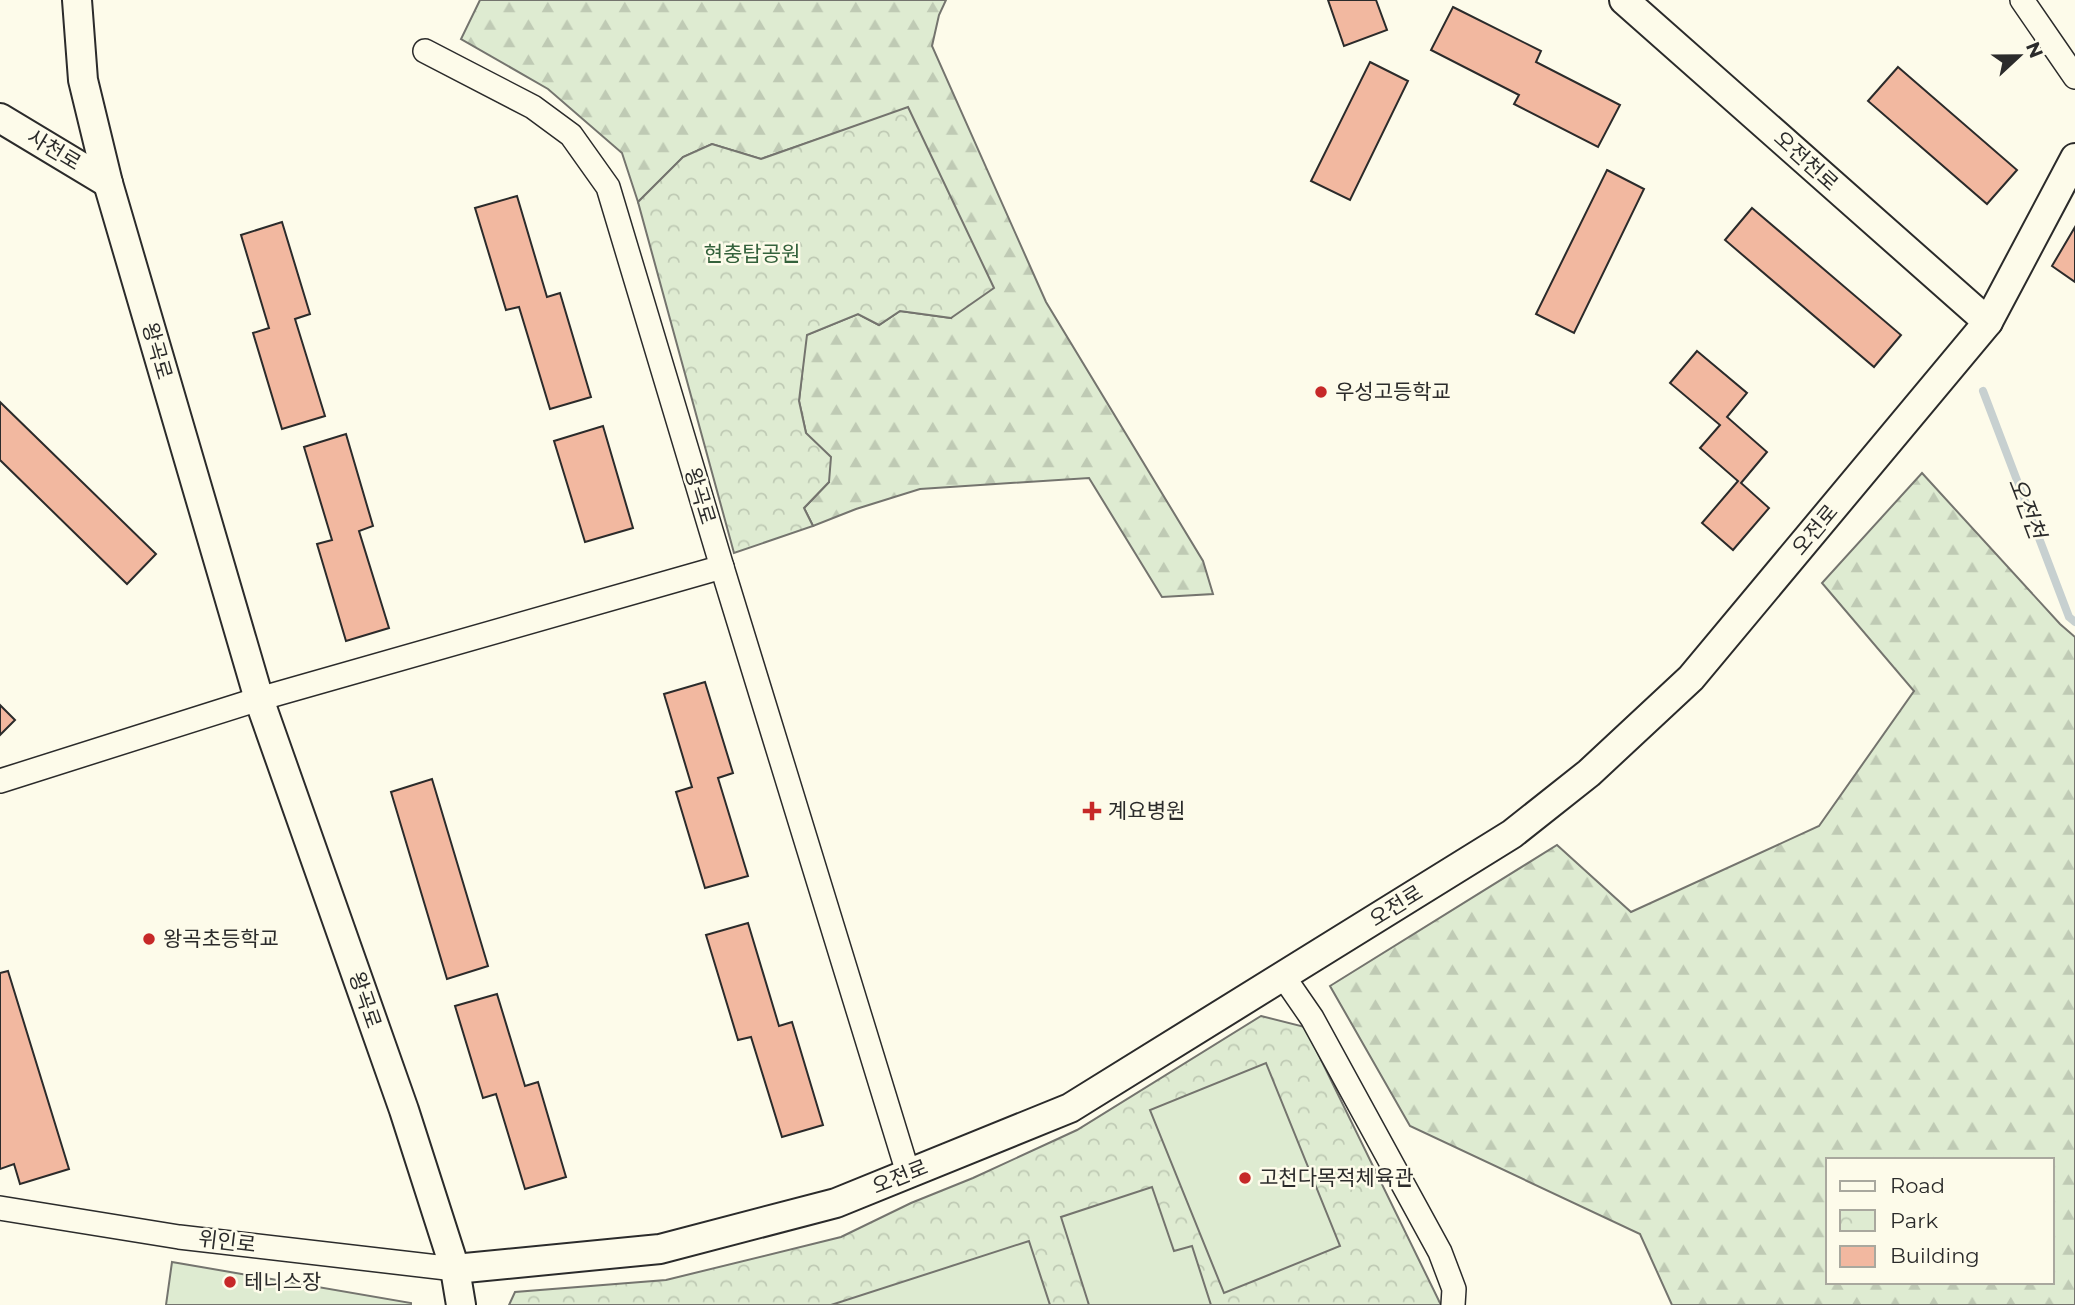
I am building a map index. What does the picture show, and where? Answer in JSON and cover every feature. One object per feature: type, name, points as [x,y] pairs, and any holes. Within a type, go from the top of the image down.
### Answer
[{"type":"street","name":"왕곡로","points":[[77,0],[83,80],[108,183],[258,699],[404,1110],[455,1269],[461,1305]]},
{"type":"street","name":"오전천로","points":[[1624,0],[1988,323]]},
{"type":"street","points":[[2022,0],[2075,77]]},
{"type":"street","name":"왕곡로","points":[[425,51],[533,107],[571,135],[608,187],[908,1173]]},
{"type":"street","name":"사천로","points":[[0,118],[108,183]]},
{"type":"street","name":"오전로","points":[[455,1269],[660,1249],[835,1203],[1070,1108],[1512,834],[1589,773],[1691,678],[1988,323],[2075,158]]},
{"type":"street","points":[[0,781],[258,699],[722,567]]},
{"type":"street","points":[[1283,976],[1312,1018],[1440,1252],[1454,1289],[1453,1305]]},
{"type":"street","name":"위인로","points":[[0,1208],[179,1237],[455,1269]]},
{"type":"green space","points":[[480,0],[946,0],[939,15],[932,46],[1046,302],[1203,561],[1213,594],[1162,597],[1089,478],[920,489],[813,526],[804,508],[829,482],[806,433],[799,401],[806,335],[858,314],[879,325],[900,311],[951,318],[908,108],[761,159],[712,144],[683,157],[638,202],[622,153],[548,89],[461,39]]},
{"type":"green space","name":"현충탑공원","points":[[908,107],[994,288],[951,318],[900,311],[879,325],[858,314],[807,335],[799,401],[806,433],[831,457],[829,482],[804,508],[813,526],[734,553],[638,202],[683,157],[712,144],[761,159]]},
{"type":"green space","points":[[1922,473],[2075,637],[2075,1305],[1672,1305],[1640,1234],[1410,1126],[1330,986],[1557,845],[1631,912],[1819,826],[1914,691],[1822,583]]},
{"type":"green space","points":[[1261,1016],[1305,1027],[1441,1305],[509,1305],[515,1292],[666,1280],[841,1237],[1077,1130]]},
{"type":"green space","name":"고천다목적체육관","points":[[1266,1063],[1340,1246],[1224,1293],[1150,1110]]},
{"type":"green space","points":[[1152,1187],[1174,1251],[1192,1246],[1211,1305],[1089,1305],[1061,1217]]},
{"type":"green space","points":[[1029,1241],[1050,1305],[831,1305]]},
{"type":"green space","name":"테니스장","points":[[172,1262],[411,1303],[411,1305],[166,1305]]},
{"type":"building","points":[[1328,0],[1376,0],[1387,30],[1344,46]]},
{"type":"building","points":[[1453,7],[1541,51],[1536,62],[1620,105],[1598,147],[1514,104],[1519,95],[1431,50]]},
{"type":"building","points":[[1370,62],[1408,81],[1350,200],[1311,181]]},
{"type":"building","points":[[1898,67],[2017,170],[1987,204],[1868,101]]},
{"type":"building","points":[[1607,170],[1644,189],[1574,333],[1536,314]]},
{"type":"building","points":[[517,196],[547,297],[560,293],[591,397],[550,409],[519,307],[506,310],[475,208]]},
{"type":"building","points":[[1752,208],[1901,335],[1874,367],[1725,240]]},
{"type":"building","points":[[282,222],[310,314],[295,319],[325,416],[282,429],[253,333],[269,328],[241,235]]},
{"type":"building","points":[[2075,227],[2075,282],[2052,266]]},
{"type":"building","points":[[1697,351],[1747,393],[1727,417],[1767,452],[1741,483],[1769,508],[1733,550],[1702,523],[1738,481],[1700,448],[1720,425],[1670,383]]},
{"type":"building","points":[[0,402],[156,554],[127,584],[0,460]]},
{"type":"building","points":[[603,426],[633,528],[585,542],[554,441]]},
{"type":"building","points":[[346,434],[373,526],[359,531],[389,628],[346,641],[317,544],[332,540],[304,447]]},
{"type":"building","points":[[705,682],[733,773],[718,778],[748,876],[705,888],[676,792],[692,787],[664,694]]},
{"type":"building","points":[[0,705],[15,720],[0,735]]},
{"type":"building","points":[[432,779],[488,966],[447,979],[391,792]]},
{"type":"building","points":[[748,923],[779,1026],[792,1022],[823,1125],[782,1137],[751,1037],[738,1040],[706,935]]},
{"type":"building","points":[[8,971],[69,1169],[20,1184],[14,1164],[0,1169],[0,973]]},
{"type":"building","points":[[497,994],[525,1086],[538,1082],[566,1177],[525,1189],[496,1094],[483,1098],[455,1006]]},
{"type":"waterway","name":"오전천","points":[[1983,391],[2069,617],[2075,622]]},
{"type":"place","name":"우성고등학교","points":[[1321,392]]},
{"type":"place","name":"계요병원","points":[[1092,811]]},
{"type":"place","name":"왕곡초등학교","points":[[149,939]]},
{"type":"place","name":"고천다목적체육관","points":[[1245,1178]]},
{"type":"place","name":"테니스장","points":[[230,1282]]}]
